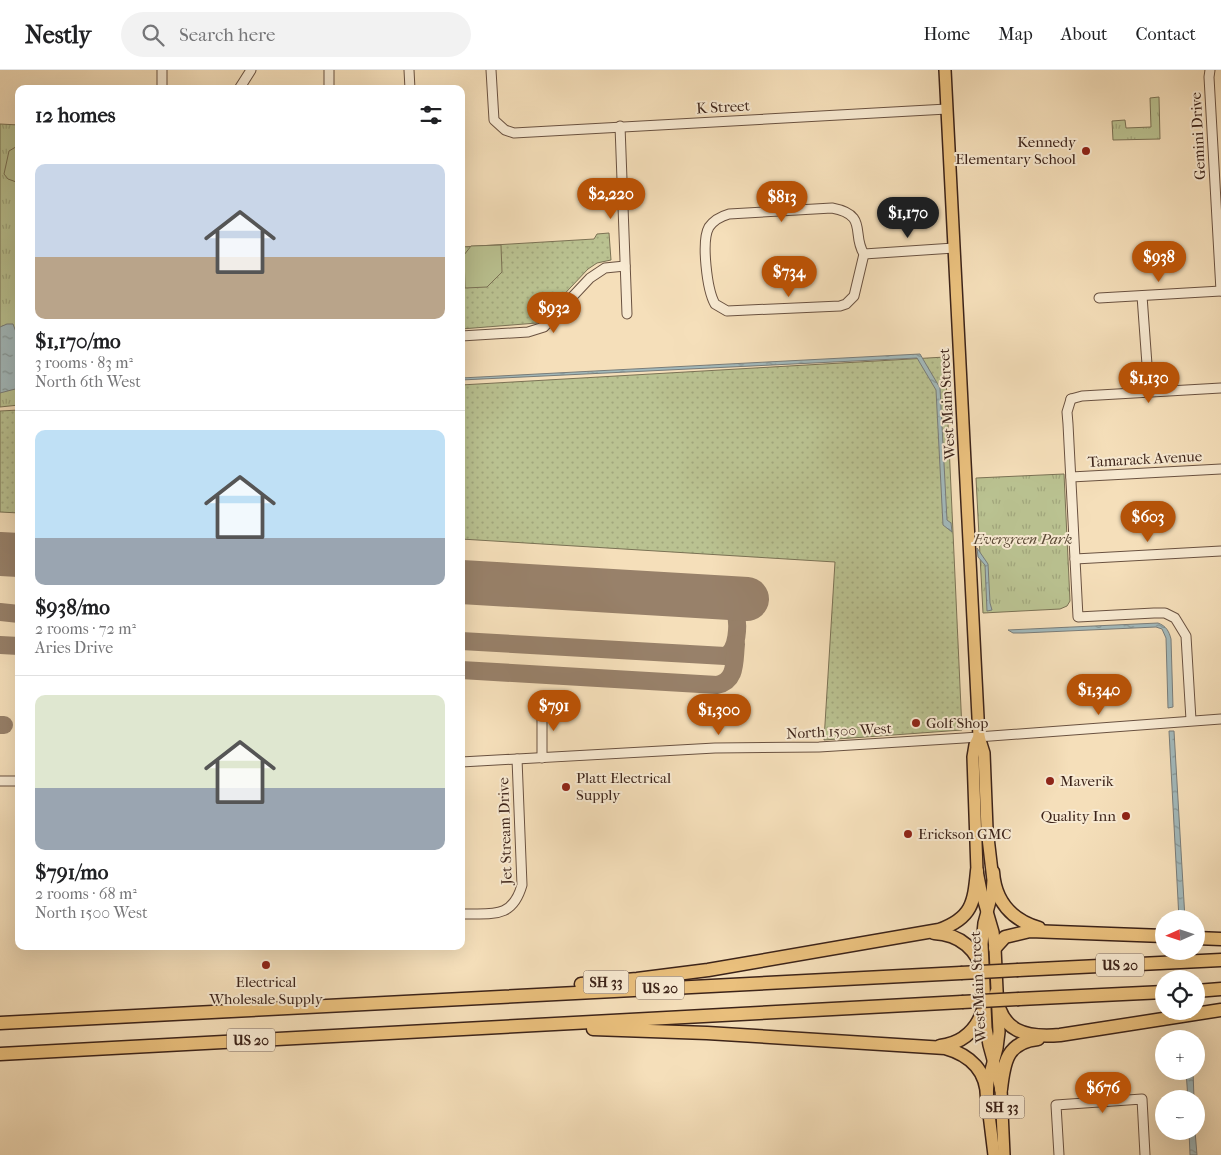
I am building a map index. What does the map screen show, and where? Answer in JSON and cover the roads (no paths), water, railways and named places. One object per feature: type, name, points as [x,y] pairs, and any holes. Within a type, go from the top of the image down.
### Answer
[{"type":"highway","points":[[924,933],[947,927],[966,915],[974,900],[977,872]]},
{"type":"highway","points":[[993,872],[998,894],[1006,909],[1026,923],[1049,930]]},
{"type":"highway","points":[[995,948],[1002,939],[1030,930],[1155,936]]},
{"type":"highway","name":"SH 33","points":[[360,1004],[447,994],[672,975],[736,966],[924,933],[944,934],[959,939],[975,954],[981,964],[984,975]]},
{"type":"highway","points":[[1205,938],[1221,939]]},
{"type":"highway","name":"US 20","points":[[0,1023],[1221,960]]},
{"type":"highway","points":[[1205,990],[1221,989]]},
{"type":"highway","name":"US 20","points":[[0,1054],[1155,992]]},
{"type":"highway","points":[[996,993],[1000,1011],[1013,1028],[1030,1035],[1060,1035]]},
{"type":"highway","points":[[938,1047],[957,1042],[970,1034],[978,1023],[986,1004]]},
{"type":"highway","points":[[1001,1089],[1005,1062],[1015,1048],[1029,1041],[1221,1010]]},
{"type":"highway","name":"SH 33","points":[[503,1026],[706,1033],[938,1047],[960,1053],[974,1063],[984,1079],[987,1098]]},
{"type":"main road","name":"West Main Street","points":[[945,70],[979,737],[984,752],[988,836],[993,872],[992,894],[982,944],[987,1037],[1001,1089],[1004,1155]]},
{"type":"main road","name":"West Main Street","points":[[979,737],[972,757],[977,872],[995,948],[998,1032],[988,1080],[987,1098],[994,1155]]},
{"type":"street","points":[[162,70],[162,85]]},
{"type":"street","points":[[242,85],[251,70]]},
{"type":"street","points":[[329,70],[330,85]]},
{"type":"street","points":[[409,70],[410,85]]},
{"type":"street","name":"K Street","points":[[491,70],[492,116],[501,127],[514,133],[947,109]]},
{"type":"street","name":"Gemini Drive","points":[[1210,70],[1221,291]]},
{"type":"street","points":[[620,126],[627,314]]},
{"type":"street","points":[[832,208],[840,210],[846,212],[856,222],[864,254],[854,296],[846,304],[834,308],[727,311],[712,300],[706,269],[706,245],[710,226],[722,216],[832,208]]},
{"type":"street","points":[[864,254],[954,248]]},
{"type":"street","points":[[465,336],[528,332],[544,327],[590,278],[605,268],[625,266]]},
{"type":"street","points":[[1099,298],[1221,291]]},
{"type":"street","points":[[1142,296],[1149,392]]},
{"type":"street","points":[[1191,720],[1186,636],[1175,618],[1166,613],[1154,613],[1078,618],[1067,412],[1068,397],[1221,388]]},
{"type":"street","name":"Tamarack Avenue","points":[[1071,477],[1221,469]]},
{"type":"street","points":[[1075,559],[1221,551]]},
{"type":"street","points":[[542,706],[542,758]]},
{"type":"street","name":"North 1500 West","points":[[465,762],[715,748],[803,748],[979,737],[1221,718]]},
{"type":"street","name":"Jet Stream Drive","points":[[465,914],[501,912],[512,906],[519,897],[522,885],[517,759]]},
{"type":"street","points":[[0,782],[15,781]]},
{"type":"street","points":[[1059,1155],[1056,1105],[1142,1099],[1145,1155]]},
{"type":"water","points":[[13,324],[15,329],[15,389],[0,393],[0,327]]},
{"type":"water","points":[[920,354],[940,388],[947,520],[951,523],[952,532],[943,525],[936,390],[917,358],[465,380],[465,378]]},
{"type":"water","points":[[977,548],[988,564],[992,610],[987,611],[985,565],[978,557]]},
{"type":"water","points":[[1158,623],[1167,629],[1171,639],[1173,707],[1168,708],[1166,638],[1162,629],[1156,627],[1023,633],[1013,633],[1008,630]]},
{"type":"water","points":[[1169,731],[1174,731],[1184,910],[1179,910]]},
{"type":"water","points":[[1187,1080],[1193,1080],[1194,1090],[1187,1090]]},
{"type":"water","points":[[1189,1140],[1196,1140],[1197,1155],[1190,1155]]},
{"type":"place","name":"Kennedy Elementary School","points":[[1086,151]]},
{"type":"place","name":"Golf Shop","points":[[916,723]]},
{"type":"place","name":"Maverik","points":[[1050,781]]},
{"type":"place","name":"Platt Electrical Supply","points":[[566,787]]},
{"type":"place","name":"Quality Inn","points":[[1126,816]]},
{"type":"place","name":"Erickson GMC","points":[[908,834]]},
{"type":"place","name":"Electrical Wholesale Supply","points":[[266,965]]},
{"type":"park label","name":"Evergreen Park","points":[[1023,539]]}]
